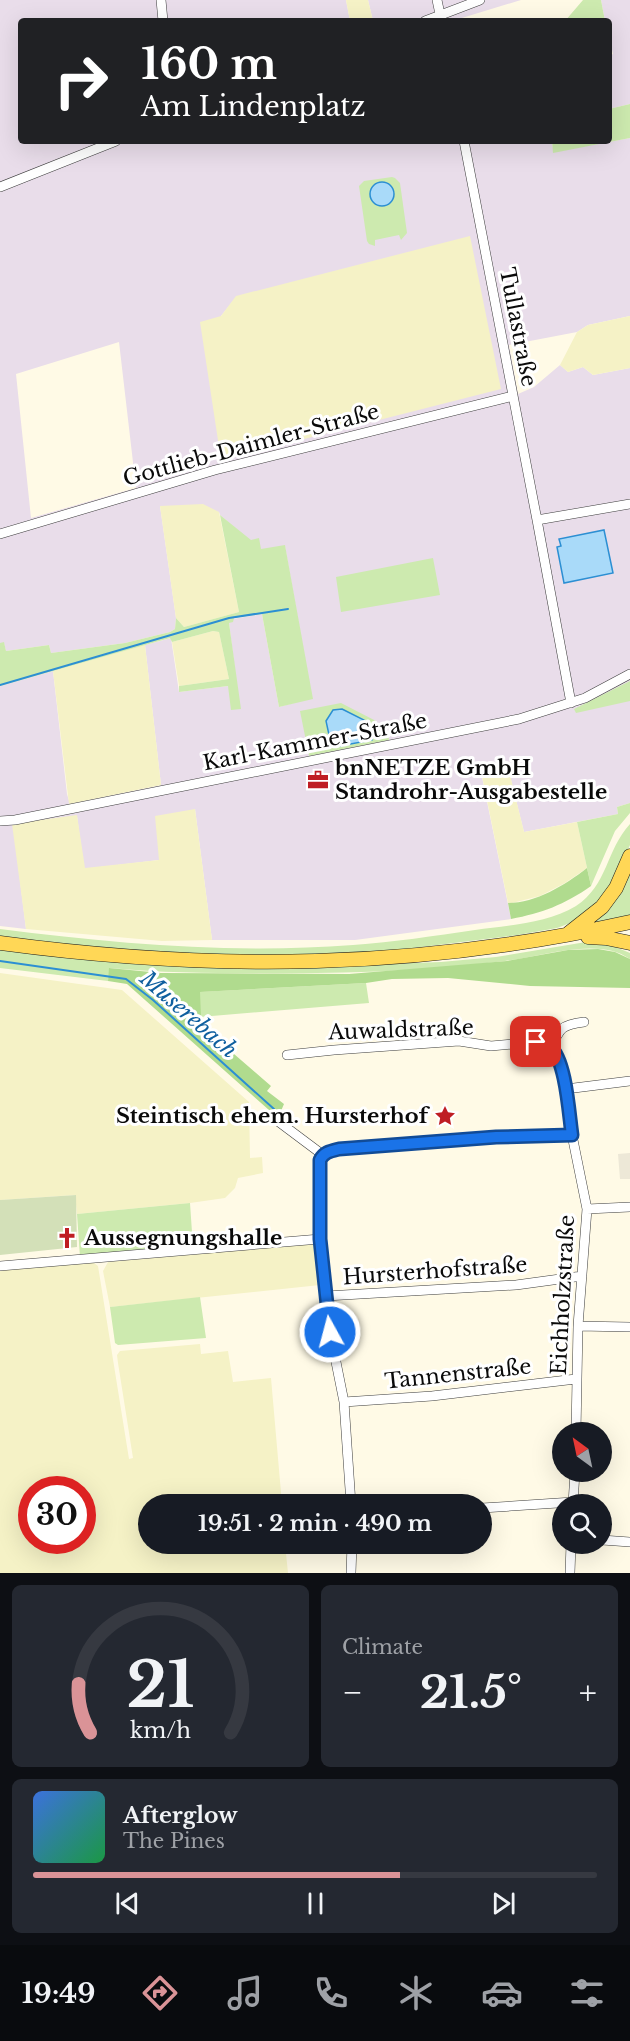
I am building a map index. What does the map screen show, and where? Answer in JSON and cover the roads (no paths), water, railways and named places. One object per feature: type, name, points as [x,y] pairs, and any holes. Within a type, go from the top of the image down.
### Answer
[{"type":"main road","points":[[565,936],[602,907],[616,888],[630,856]]},
{"type":"main road","points":[[0,943],[154,959],[276,963],[425,955],[519,944],[630,922]]},
{"type":"main road","points":[[565,936],[606,938],[630,943]]},
{"type":"street","points":[[161,0],[163,18]]},
{"type":"street","points":[[437,0],[440,18],[480,0]]},
{"type":"street","points":[[0,187],[108,144]]},
{"type":"street","name":"Tullastraße","points":[[465,144],[571,704]]},
{"type":"street","name":"Gottlieb-Daimler-Straße","points":[[0,534],[215,470],[513,396]]},
{"type":"street","points":[[537,520],[630,504]]},
{"type":"street","name":"Karl-Kammer-Straße","points":[[0,821],[25,818],[507,722],[571,704],[630,674]]},
{"type":"street","points":[[584,1022],[568,1024],[560,1029],[551,1048],[559,1059],[566,1089],[630,1081]]},
{"type":"street","name":"Auwaldstraße","points":[[287,1055],[459,1041],[491,1046],[536,1042],[551,1048]]},
{"type":"street","name":"Eichholzstraße","points":[[566,1089],[572,1135],[587,1209],[578,1326],[576,1422]]},
{"type":"street","points":[[271,1116],[323,1155]]},
{"type":"street","points":[[350,1494],[344,1402],[331,1333],[320,1239],[320,1160],[323,1155],[330,1150],[339,1149],[496,1137],[572,1135]]},
{"type":"street","points":[[587,1209],[630,1207]]},
{"type":"street","points":[[0,1266],[320,1239]]},
{"type":"street","name":"Hursterhofstraße","points":[[326,1296],[516,1285],[582,1276]]},
{"type":"street","points":[[578,1326],[630,1326]]},
{"type":"street","name":"Tannenstraße","points":[[344,1402],[432,1396],[576,1379]]},
{"type":"street","points":[[492,1507],[552,1504]]},
{"type":"street","points":[[612,1541],[630,1542]]},
{"type":"street","points":[[351,1573],[352,1554]]},
{"type":"street","points":[[570,1573],[571,1554]]},
{"type":"water","points":[[382,182],[387,183],[393,189],[393,199],[387,205],[382,206],[377,205],[371,199],[370,194],[371,189],[377,183]]},
{"type":"water","points":[[604,530],[613,573],[564,583],[557,547],[561,546],[559,539]]},
{"type":"water","points":[[342,709],[364,720],[372,729],[372,740],[340,746],[331,744],[326,721],[333,710]]},
{"type":"waterway","points":[[0,685],[229,618],[288,609]]},
{"type":"waterway","name":"Muserebach","points":[[0,961],[126,979],[153,1000],[274,1109]]},
{"type":"place","name":"bnNETZE GmbH Standrohr-Ausgabestelle","points":[[318,780]]},
{"type":"place","name":"Steintisch ehem. Hursterhof","points":[[445,1116]]},
{"type":"place","name":"Aussegnungshalle","points":[[67,1238]]}]
